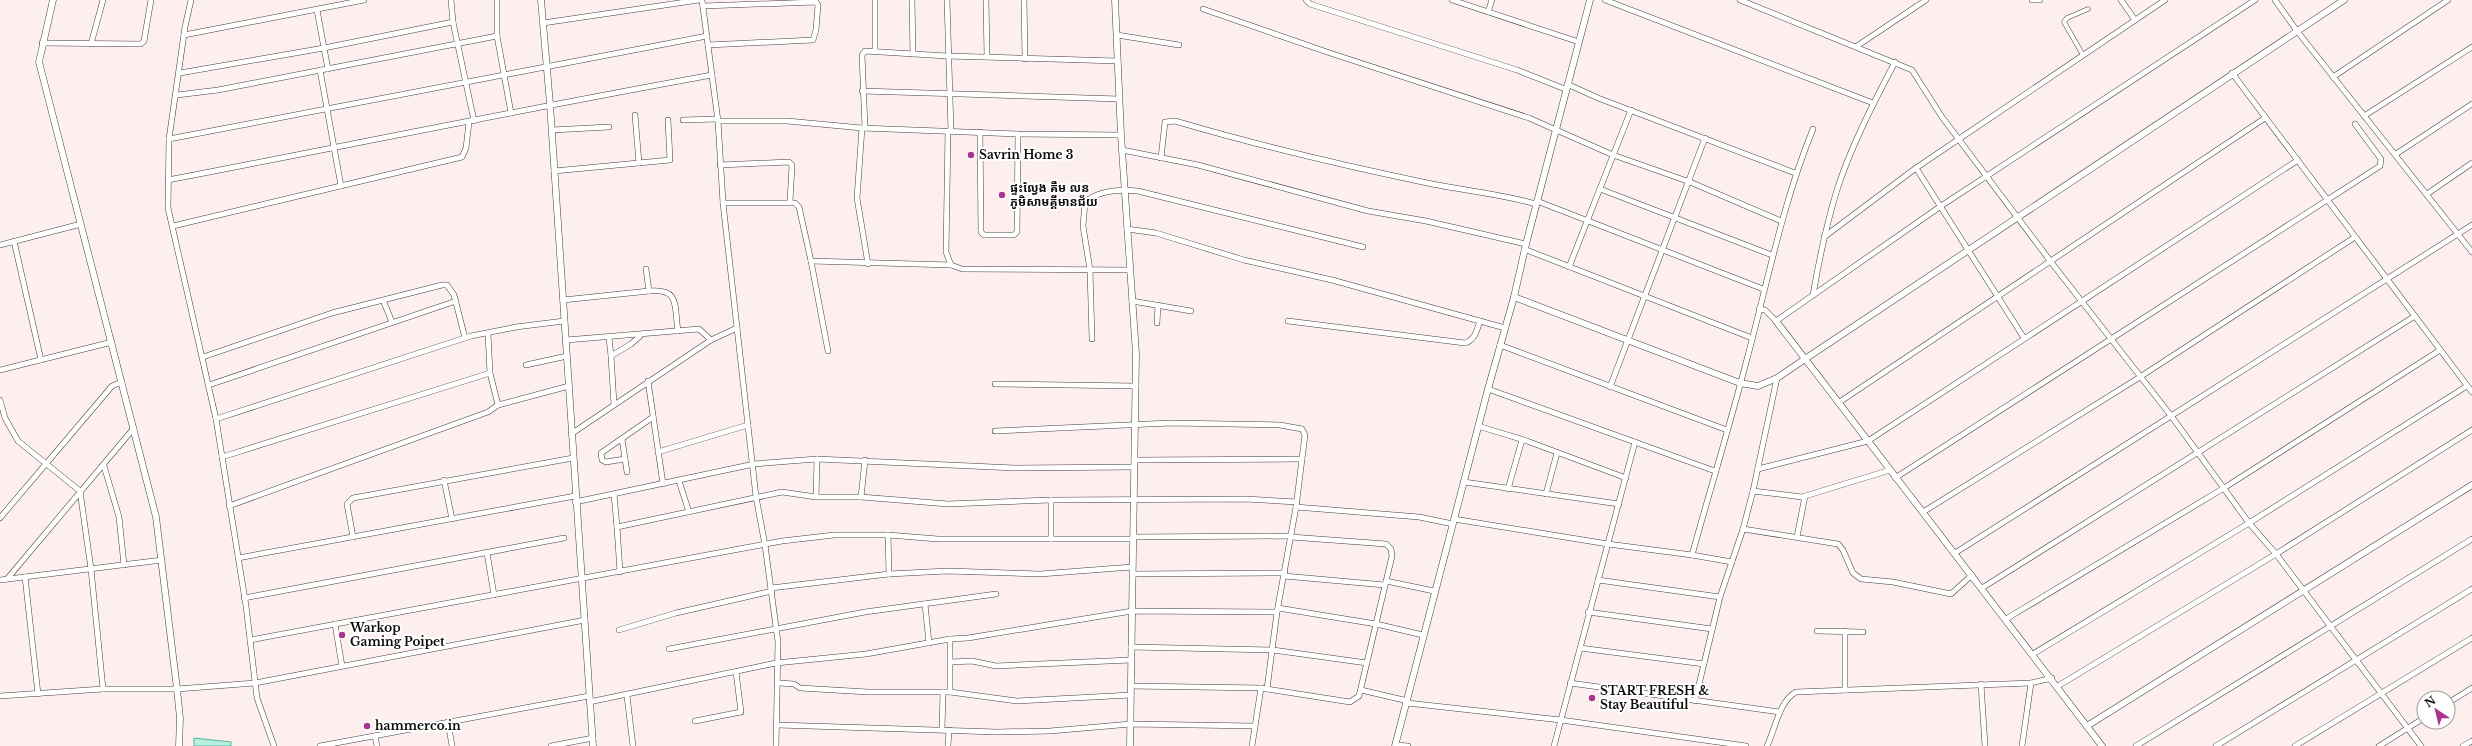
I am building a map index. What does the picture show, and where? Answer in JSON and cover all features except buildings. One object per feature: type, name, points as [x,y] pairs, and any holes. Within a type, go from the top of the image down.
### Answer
[{"type":"street","points":[[53,0],[42,43],[39,62],[156,517],[177,688],[180,718],[179,746]]},
{"type":"street","points":[[91,44],[103,0]]},
{"type":"street","points":[[42,43],[141,44],[144,41],[152,0]]},
{"type":"street","points":[[191,0],[184,35],[170,139],[168,208],[216,419],[244,598],[257,698],[274,746]]},
{"type":"street","points":[[184,35],[364,0]]},
{"type":"street","points":[[172,226],[462,157],[466,148],[471,122],[466,83],[451,0]]},
{"type":"street","points":[[497,0],[497,36],[511,113]]},
{"type":"street","points":[[541,0],[552,130],[575,499],[583,577],[589,699],[593,746]]},
{"type":"street","points":[[543,23],[699,0]]},
{"type":"street","points":[[875,0],[875,52]]},
{"type":"street","points":[[912,0],[913,54]]},
{"type":"street","points":[[947,0],[949,131],[946,252],[951,265]]},
{"type":"street","points":[[986,0],[987,57]]},
{"type":"street","points":[[1024,0],[1025,58]]},
{"type":"street","points":[[1115,0],[1121,134],[1136,386],[1130,746]]},
{"type":"street","points":[[1306,0],[1310,4],[1566,86],[1795,173]]},
{"type":"street","points":[[1452,0],[1578,42]]},
{"type":"street","points":[[1488,12],[1492,0]]},
{"type":"street","points":[[1605,0],[1873,103]]},
{"type":"street","points":[[1740,0],[1857,46],[1912,70],[1959,138],[2051,262],[2172,417],[2249,523],[2276,554],[2421,746]]},
{"type":"street","points":[[1757,6],[1758,0]]},
{"type":"street","points":[[1857,46],[1926,0]]},
{"type":"street","points":[[2032,0],[2040,0]]},
{"type":"street","points":[[2122,0],[2135,20]]},
{"type":"street","points":[[1824,237],[1916,168],[1959,138],[2165,0]]},
{"type":"street","points":[[1776,321],[1942,206],[2255,0]]},
{"type":"street","points":[[2275,0],[2332,77],[2396,154],[2472,252]]},
{"type":"street","points":[[1514,297],[1740,383],[1758,386],[1777,378],[1806,359],[2232,73],[2344,0]]},
{"type":"street","points":[[2332,77],[2448,0]]},
{"type":"street","points":[[1408,746],[1395,745],[1408,702],[1434,591],[1514,297],[1525,246],[1588,1]]},
{"type":"street","points":[[708,45],[813,40],[816,30],[818,5],[816,2],[702,3],[718,120],[723,203],[748,425],[754,464],[756,497],[772,590],[778,642],[776,663],[779,683],[776,746]]},
{"type":"street","points":[[1203,9],[1327,52],[1529,118],[1613,155],[1690,182],[1782,221]]},
{"type":"street","points":[[2083,55],[2064,22],[2074,15],[2088,9]]},
{"type":"street","points":[[317,10],[328,69]]},
{"type":"street","points":[[180,73],[324,48],[454,22]]},
{"type":"street","points":[[1117,35],[1179,45]]},
{"type":"street","points":[[177,95],[218,90],[497,36]]},
{"type":"street","points":[[170,139],[707,36]]},
{"type":"street","points":[[2364,116],[2472,47]]},
{"type":"street","points":[[868,264],[857,198],[863,128],[862,55],[864,51],[947,56],[1118,61]]},
{"type":"street","points":[[1813,295],[1824,237],[1837,191],[1873,103],[1895,62]]},
{"type":"street","points":[[320,70],[341,186]]},
{"type":"street","points":[[2232,73],[2472,392]]},
{"type":"street","points":[[168,180],[471,122],[550,104],[712,75]]},
{"type":"street","points":[[862,91],[1120,99]]},
{"type":"street","points":[[2396,154],[2472,104]]},
{"type":"street","points":[[1569,267],[1631,110]]},
{"type":"street","points":[[635,115],[639,163]]},
{"type":"street","points":[[1838,403],[2266,118]]},
{"type":"street","points":[[554,171],[671,159],[668,120]]},
{"type":"street","points":[[683,120],[785,121],[863,128],[1018,134],[1121,134]]},
{"type":"street","points":[[1161,158],[1165,122],[1175,121],[1247,143],[1326,161],[1434,185],[1506,195],[1537,203],[1763,289]]},
{"type":"street","points":[[1895,478],[2382,163],[2355,124]]},
{"type":"street","points":[[552,130],[609,127]]},
{"type":"street","points":[[1692,555],[1740,383],[1763,289],[1795,173],[1813,129]]},
{"type":"street","points":[[980,132],[981,232],[984,235],[1014,235],[1017,232],[1018,134]]},
{"type":"street","points":[[1610,387],[1629,342],[1662,250],[1706,138]]},
{"type":"street","points":[[1122,150],[1198,165],[1368,211],[1426,221],[1525,246],[1569,267],[1752,338]]},
{"type":"street","points":[[1758,469],[1868,442],[2024,338],[2298,160]]},
{"type":"street","points":[[720,165],[789,162],[792,165],[790,202]]},
{"type":"street","points":[[2427,194],[2472,163]]},
{"type":"street","points":[[1916,168],[1942,206],[1968,251],[2024,338]]},
{"type":"street","points":[[1600,189],[1675,220],[1772,255]]},
{"type":"street","points":[[1092,339],[1090,270],[1083,226],[1085,202],[1095,194],[1125,190],[1172,198],[1248,220],[1363,247]]},
{"type":"street","points":[[723,203],[790,202],[799,207],[828,351]]},
{"type":"street","points":[[0,245],[81,224]]},
{"type":"street","points":[[1955,552],[2172,417],[2459,235],[2472,225]]},
{"type":"street","points":[[1127,228],[1156,233],[1244,260],[1332,280],[1505,328]]},
{"type":"street","points":[[1923,512],[2140,377],[2355,237]]},
{"type":"street","points":[[14,241],[40,360]]},
{"type":"street","points":[[811,261],[868,264],[951,265],[962,269],[1130,270]]},
{"type":"street","points":[[646,269],[649,291]]},
{"type":"street","points":[[203,357],[299,323],[442,285],[451,288],[456,301],[465,338]]},
{"type":"street","points":[[563,300],[663,290],[669,292],[673,297],[678,331]]},
{"type":"street","points":[[384,300],[392,322]]},
{"type":"street","points":[[209,385],[456,301]]},
{"type":"street","points":[[1132,301],[1192,311]]},
{"type":"street","points":[[1157,323],[1158,305]]},
{"type":"street","points":[[1759,309],[1765,310],[1776,321],[1806,359],[1895,478],[1955,552],[2052,678],[2102,746]]},
{"type":"street","points":[[1982,588],[2198,454],[2415,316]]},
{"type":"street","points":[[216,419],[465,338],[516,327],[564,321]]},
{"type":"street","points":[[1288,321],[1465,343],[1470,341],[1475,335],[1480,321]]},
{"type":"street","points":[[571,434],[711,340],[737,328]]},
{"type":"street","points":[[566,340],[640,336],[699,330],[711,340]]},
{"type":"street","points":[[488,334],[490,373],[498,405]]},
{"type":"street","points":[[611,356],[632,344],[640,336]]},
{"type":"street","points":[[609,338],[614,404]]},
{"type":"street","points":[[0,370],[112,342]]},
{"type":"street","points":[[1500,345],[1727,430]]},
{"type":"street","points":[[2006,619],[2224,488],[2440,350]]},
{"type":"street","points":[[526,365],[567,356]]},
{"type":"street","points":[[222,458],[490,373]]},
{"type":"street","points":[[1695,701],[1720,597],[1743,529],[1753,491],[1777,378]]},
{"type":"street","points":[[648,381],[663,484]]},
{"type":"street","points":[[0,518],[112,386],[122,382]]},
{"type":"street","points":[[995,384],[1136,386]]},
{"type":"street","points":[[229,506],[488,412],[498,405],[569,386]]},
{"type":"street","points":[[2033,654],[2249,523],[2467,386]]},
{"type":"street","points":[[1488,389],[1715,471]]},
{"type":"street","points":[[0,400],[5,418],[18,441],[80,491],[91,569],[103,689]]},
{"type":"street","points":[[625,459],[606,462],[601,457],[601,453],[653,417]]},
{"type":"street","points":[[996,432],[1135,424],[1280,425],[1302,428],[1305,435],[1296,505],[1285,575],[1277,610],[1267,689]]},
{"type":"street","points":[[658,452],[748,425]]},
{"type":"street","points":[[1478,426],[1522,440],[1626,478]]},
{"type":"street","points":[[7,579],[80,491],[104,466],[134,428]]},
{"type":"street","points":[[2058,686],[2276,554],[2472,430]]},
{"type":"street","points":[[622,439],[627,472]]},
{"type":"street","points":[[1508,489],[1522,440]]},
{"type":"street","points":[[1554,746],[1588,612],[1635,442]]},
{"type":"street","points":[[1546,494],[1557,453]]},
{"type":"street","points":[[353,537],[346,504],[348,500],[444,480],[573,458]]},
{"type":"street","points":[[238,558],[452,519],[614,494],[754,464],[817,459],[1015,468],[1134,463],[1302,459]]},
{"type":"street","points":[[816,497],[817,459]]},
{"type":"street","points":[[861,497],[865,460]]},
{"type":"street","points":[[104,466],[119,517],[124,565]]},
{"type":"street","points":[[1753,491],[1805,496],[1890,470]]},
{"type":"street","points":[[444,480],[452,519]]},
{"type":"street","points":[[679,481],[688,512]]},
{"type":"street","points":[[1464,482],[1619,504]]},
{"type":"street","points":[[2087,726],[2472,485]]},
{"type":"street","points":[[616,527],[756,497],[791,492],[816,497],[861,497],[948,504],[1051,500],[1270,499],[1296,505],[1419,516],[1732,562]]},
{"type":"street","points":[[614,494],[620,572]]},
{"type":"street","points":[[1796,537],[1805,496]]},
{"type":"street","points":[[1050,539],[1051,500]]},
{"type":"street","points":[[1743,529],[1838,544],[1843,550],[1853,573],[1861,579],[1893,582],[1951,594],[1972,575]]},
{"type":"street","points":[[250,640],[583,577],[620,572],[765,545],[834,535],[888,535],[938,539],[1291,536],[1386,544],[1392,552],[1358,699],[1350,702],[1261,688],[1131,686]]},
{"type":"street","points":[[888,535],[889,574]]},
{"type":"street","points":[[244,598],[564,538]]},
{"type":"street","points":[[2136,746],[2472,539]]},
{"type":"street","points":[[487,553],[494,595]]},
{"type":"street","points":[[0,580],[162,560]]},
{"type":"street","points":[[619,630],[676,613],[772,590],[889,574],[947,571],[1040,574],[1132,567]]},
{"type":"street","points":[[1132,574],[1285,575],[1385,583],[1434,591]]},
{"type":"street","points":[[25,577],[38,694]]},
{"type":"street","points":[[1598,580],[1720,597]]},
{"type":"street","points":[[2216,746],[2357,661],[2472,589]]},
{"type":"street","points":[[669,649],[865,612],[996,594]]},
{"type":"street","points":[[925,604],[929,643]]},
{"type":"street","points":[[320,746],[448,722],[589,699],[627,696],[776,663],[866,654],[950,638],[968,638],[1132,611],[1277,610],[1376,624],[1423,635]]},
{"type":"street","points":[[1588,612],[1712,629]]},
{"type":"street","points":[[0,696],[103,689],[177,688],[255,683],[585,620]]},
{"type":"street","points":[[334,624],[342,666]]},
{"type":"street","points":[[1816,631],[1863,632]]},
{"type":"street","points":[[1845,690],[1846,632]]},
{"type":"street","points":[[950,638],[950,692]]},
{"type":"street","points":[[2295,746],[2472,638]]},
{"type":"street","points":[[1131,647],[1273,650],[1367,663]]},
{"type":"street","points":[[1580,648],[1704,664]]},
{"type":"street","points":[[951,662],[972,661],[996,666],[1131,660]]},
{"type":"street","points":[[694,721],[741,712],[736,672]]},
{"type":"street","points":[[1767,746],[1780,712],[1787,699],[1796,692],[2031,683],[2052,678]]},
{"type":"street","points":[[779,683],[794,684],[800,688],[868,692],[950,692],[1017,701],[1131,695]]},
{"type":"street","points":[[1570,683],[1780,712]]},
{"type":"street","points":[[2022,746],[2031,683]]},
{"type":"street","points":[[1981,684],[1985,746]]},
{"type":"street","points":[[1252,746],[1261,688]]},
{"type":"street","points":[[2456,698],[2472,688]]},
{"type":"street","points":[[1361,690],[1408,702],[1561,720],[1746,746]]},
{"type":"street","points":[[942,730],[944,692]]},
{"type":"street","points":[[627,696],[633,746]]},
{"type":"street","points":[[448,722],[452,746]]},
{"type":"street","points":[[2379,746],[2416,723]]},
{"type":"street","points":[[778,725],[942,730],[1050,731],[1130,724],[1254,726]]},
{"type":"street","points":[[948,746],[949,730]]},
{"type":"street","points":[[375,736],[377,746]]},
{"type":"street","points":[[551,746],[593,738]]},
{"type":"street","points":[[2463,746],[2472,741]]},
{"type":"shaded area","points":[[194,738],[231,742],[231,746],[194,746]]},
{"type":"place","name":"Savrin Home 3","points":[[971,155]]},
{"type":"place","name":"ផ្ទះល្វែង គឹម លន ភូមិសាមគ្គីមានជ័យ","points":[[1002,195]]},
{"type":"place","name":"Warkop Gaming Poipet","points":[[342,635]]},
{"type":"place","name":"START FRESH & Stay Beautiful","points":[[1592,698]]},
{"type":"place","name":"hammerco.in","points":[[367,726]]}]
